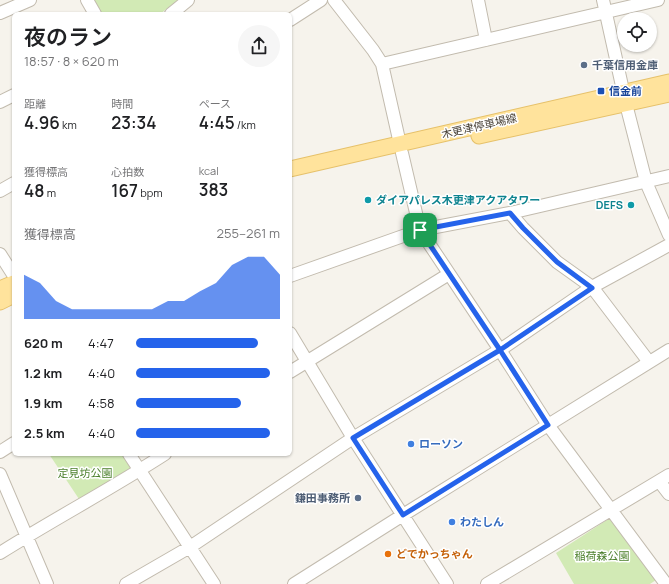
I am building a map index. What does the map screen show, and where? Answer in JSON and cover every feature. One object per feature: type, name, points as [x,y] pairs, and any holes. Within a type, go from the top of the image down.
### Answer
[{"type":"main road","name":"木更津停車場線","points":[[292,177],[401,149],[625,98],[669,82]]},
{"type":"main road","name":"木更津停車場線","points":[[625,98],[669,94]]},
{"type":"main road","name":"木更津停車場線","points":[[292,169],[401,149]]},
{"type":"main road","points":[[0,289],[12,284]]},
{"type":"main road","points":[[0,302],[12,296]]},
{"type":"street","points":[[0,14],[30,0]]},
{"type":"street","points":[[87,0],[94,12]]},
{"type":"street","points":[[173,12],[188,0]]},
{"type":"street","points":[[292,19],[321,0]]},
{"type":"street","points":[[334,0],[382,64],[420,230],[548,425],[662,583]]},
{"type":"street","points":[[478,0],[486,40]]},
{"type":"street","points":[[603,0],[646,182],[669,235]]},
{"type":"street","points":[[382,64],[658,0]]},
{"type":"street","points":[[0,102],[12,96]]},
{"type":"street","points":[[292,275],[420,230],[510,213],[669,176]]},
{"type":"street","points":[[0,191],[12,184]]},
{"type":"street","points":[[510,213],[557,262],[592,288],[649,362]]},
{"type":"street","points":[[126,584],[190,547],[353,438],[500,350],[592,288],[669,245]]},
{"type":"street","points":[[0,254],[12,273]]},
{"type":"street","points":[[292,371],[449,274]]},
{"type":"street","points":[[292,336],[353,438],[447,584]]},
{"type":"street","points":[[294,584],[669,350]]},
{"type":"street","points":[[0,452],[12,444]]},
{"type":"street","points":[[131,456],[214,584]]},
{"type":"street","points":[[0,553],[162,456]]},
{"type":"street","points":[[0,474],[48,584]]},
{"type":"street","points":[[487,584],[664,478],[669,494]]},
{"type":"green space","points":[[94,0],[178,0],[163,12],[101,12]]},
{"type":"green space","name":"定見坊公園","points":[[50,456],[126,456],[133,468],[79,499]]},
{"type":"green space","name":"稲荷森公園","points":[[610,518],[656,580],[650,584],[574,584],[556,553]]},
{"type":"place","name":"千葉信用金庫","points":[[584,65]]},
{"type":"place","name":"信金前","points":[[601,91]]},
{"type":"place","name":"ダイアパレス木更津アクアタワー","points":[[368,200]]},
{"type":"place","name":"DEFS","points":[[631,205]]},
{"type":"place","name":"ローソン","points":[[411,444]]},
{"type":"place","name":"鎌田事務所","points":[[358,498]]},
{"type":"place","name":"わたしん","points":[[452,522]]},
{"type":"place","name":"どでかっちゃん","points":[[388,554]]},
{"type":"route","points":[[420,230],[500,350],[353,438],[403,515],[548,425],[500,350],[592,288],[557,262],[510,213],[420,230]]}]
